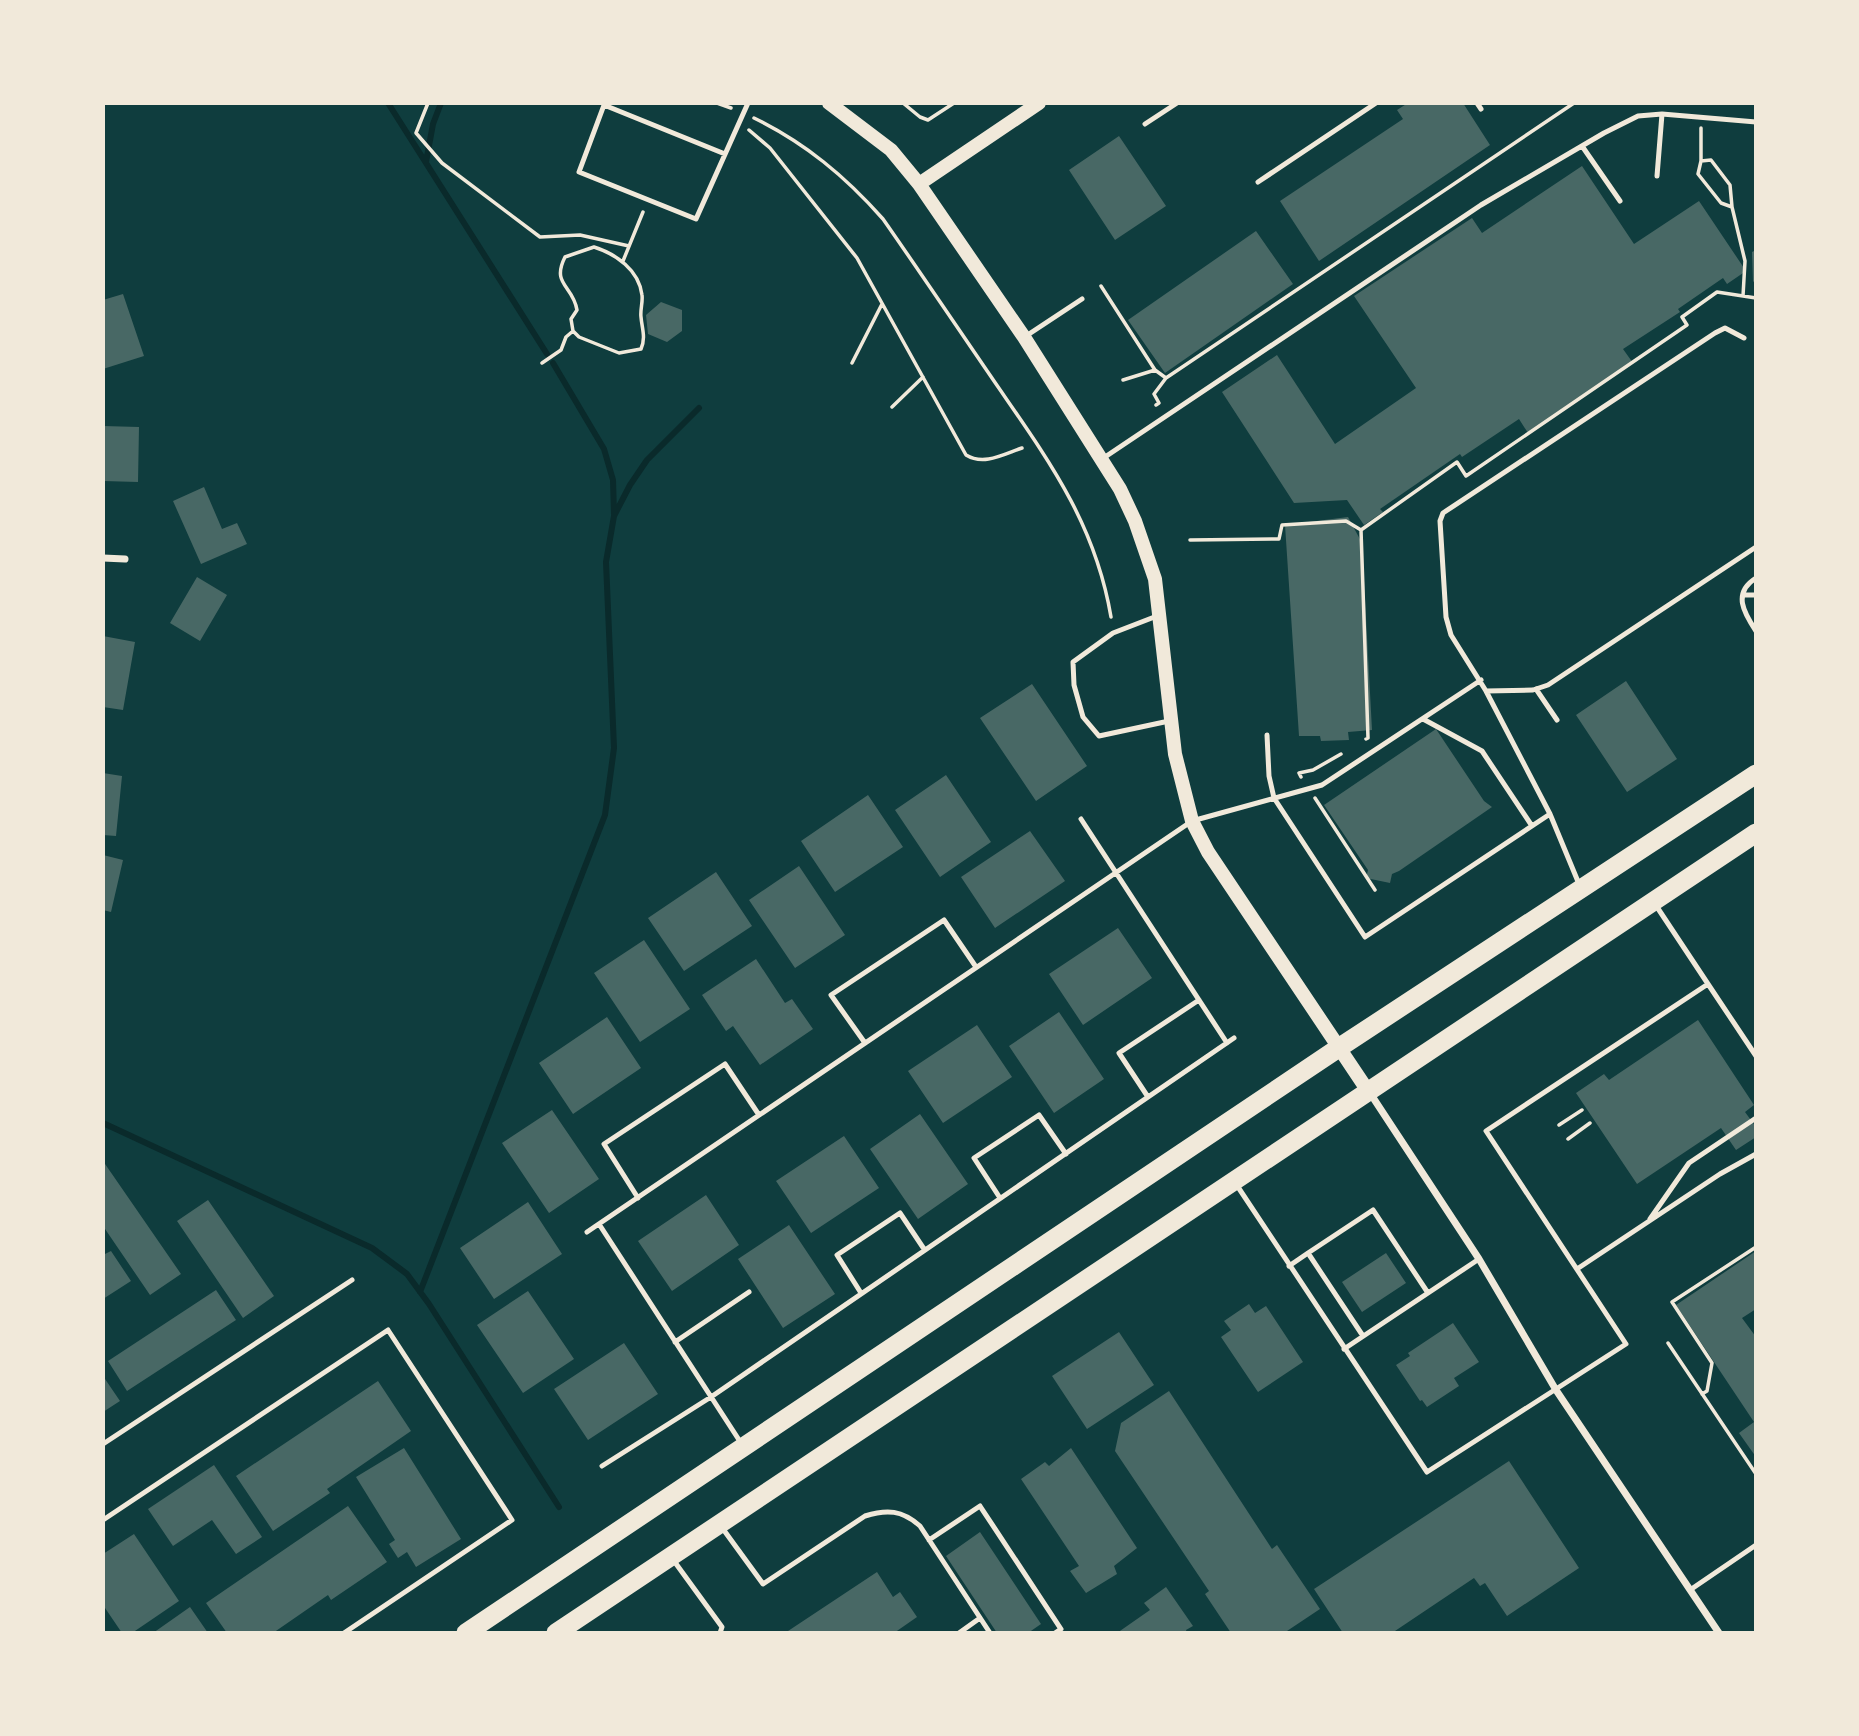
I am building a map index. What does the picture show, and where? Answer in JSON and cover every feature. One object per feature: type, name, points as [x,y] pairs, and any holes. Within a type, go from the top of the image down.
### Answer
[{"type":"highway","points":[[466,1633],[1340,1047],[1756,774]]},
{"type":"highway","points":[[556,1633],[1756,833]]},
{"type":"main road","points":[[829,103],[891,150],[919,184],[1024,337],[1120,489],[1143,542],[1155,579],[1182,788],[1192,821],[1208,852],[1368,1091]]},
{"type":"main road","points":[[919,184],[1039,103]]},
{"type":"street","points":[[103,558],[125,559]]},
{"type":"street","points":[[1368,1091],[1479,1259],[1556,1390],[1719,1633]]},
{"type":"lane","points":[[725,154],[604,105],[579,172],[696,219],[748,103]]},
{"type":"lane","points":[[1145,124],[1177,103]]},
{"type":"lane","points":[[1258,182],[1376,103]]},
{"type":"lane","points":[[1657,176],[1662,114]]},
{"type":"lane","points":[[1102,459],[1481,205],[1638,116],[1662,114],[1756,122]]},
{"type":"lane","points":[[1583,146],[1619,201]]},
{"type":"lane","points":[[1024,337],[1082,299]]},
{"type":"lane","points":[[1580,889],[1550,814],[1480,680],[1451,635],[1446,617],[1440,521],[1443,513],[1715,333],[1725,328],[1744,338]]},
{"type":"lane","points":[[1486,691],[1536,689],[1558,678],[1756,547]]},
{"type":"lane","points":[[1756,578],[1745,587],[1741,602],[1743,611],[1756,631]]},
{"type":"lane","points":[[1744,596],[1756,595]]},
{"type":"lane","points":[[1160,615],[1113,633],[1073,662],[1074,685],[1083,717],[1099,736],[1172,721]]},
{"type":"lane","points":[[587,1232],[1192,821],[1309,788],[1336,777],[1480,680]]},
{"type":"lane","points":[[1536,689],[1557,720]]},
{"type":"lane","points":[[1423,719],[1482,751],[1532,826]]},
{"type":"lane","points":[[1267,735],[1269,776],[1274,798],[1365,937],[1550,814]]},
{"type":"lane","points":[[1081,819],[1227,1043]]},
{"type":"lane","points":[[1653,901],[1756,1056]]},
{"type":"lane","points":[[865,1043],[831,995],[944,920],[976,967]]},
{"type":"lane","points":[[1233,1180],[1427,1472],[1626,1344],[1486,1131],[1708,984]]},
{"type":"lane","points":[[1148,1097],[1119,1054],[1199,1000]]},
{"type":"lane","points":[[602,1466],[711,1397],[1234,1038]]},
{"type":"lane","points":[[638,1198],[604,1144],[725,1064],[760,1115]]},
{"type":"lane","points":[[1000,1198],[974,1158],[1039,1115],[1066,1154]]},
{"type":"lane","points":[[1649,1222],[1689,1163],[1756,1118]]},
{"type":"lane","points":[[1577,1269],[1720,1174],[1756,1154]]},
{"type":"lane","points":[[1289,1266],[1373,1210],[1428,1293]]},
{"type":"lane","points":[[861,1293],[837,1255],[900,1213],[924,1249]]},
{"type":"lane","points":[[599,1224],[743,1446]]},
{"type":"lane","points":[[1308,1253],[1363,1336]]},
{"type":"lane","points":[[1344,1349],[1479,1259]]},
{"type":"lane","points":[[103,1444],[352,1280]]},
{"type":"lane","points":[[675,1342],[749,1292]]},
{"type":"lane","points":[[103,1520],[388,1330],[512,1520],[344,1633]]},
{"type":"lane","points":[[929,1540],[980,1506],[1061,1629],[1055,1633]]},
{"type":"lane","points":[[719,1523],[763,1584],[865,1516],[880,1511],[895,1511],[908,1516],[920,1526],[990,1633]]},
{"type":"lane","points":[[1690,1590],[1756,1545]]},
{"type":"lane","points":[[670,1555],[722,1627],[720,1633]]},
{"type":"lane","points":[[959,1633],[980,1618]]},
{"type":"path","points":[[428,103],[416,133],[436,157],[540,237],[580,235],[629,246]]},
{"type":"path","points":[[717,103],[786,134],[832,167],[883,219],[1064,487],[1093,545],[1103,574],[1111,617]]},
{"type":"path","points":[[903,103],[928,120],[954,103]]},
{"type":"path","points":[[1159,403],[1154,394],[1166,378],[1574,103]]},
{"type":"path","points":[[1699,117],[1701,161],[1698,174],[1721,203],[1732,207]]},
{"type":"path","points":[[740,121],[770,148],[857,258],[966,455],[975,461],[988,460],[1022,448]]},
{"type":"path","points":[[1701,161],[1711,160],[1730,185],[1732,207],[1745,261],[1743,296]]},
{"type":"path","points":[[623,261],[649,200]]},
{"type":"path","points":[[594,247],[623,261],[642,293],[640,314],[645,339],[641,349],[619,353],[579,337],[573,331],[571,318],[577,310],[576,303],[560,280],[558,270],[565,257],[594,247]]},
{"type":"path","points":[[1101,286],[1155,370],[1166,378]]},
{"type":"path","points":[[1361,530],[1457,462],[1466,476],[1687,325],[1682,317],[1717,292],[1756,299]]},
{"type":"path","points":[[852,363],[882,304]]},
{"type":"path","points":[[542,363],[561,351],[565,337],[573,331]]},
{"type":"path","points":[[1123,380],[1155,370]]},
{"type":"path","points":[[892,407],[923,377]]},
{"type":"path","points":[[1191,540],[1279,539],[1282,525],[1346,521],[1361,530]]},
{"type":"path","points":[[1357,744],[1368,738],[1361,530]]},
{"type":"path","points":[[1346,751],[1313,770],[1299,773],[1375,890]]},
{"type":"path","points":[[1559,1125],[1582,1110]]},
{"type":"path","points":[[1568,1139],[1590,1123]]},
{"type":"path","points":[[1702,1394],[1707,1391],[1712,1363],[1672,1303],[1756,1247]]},
{"type":"path","points":[[1668,1343],[1756,1474]]},
{"type":"building","points":[[1408,103],[1463,103],[1490,145],[1319,261],[1280,201],[1403,119],[1397,110]]},
{"type":"building","points":[[1119,136],[1166,206],[1115,240],[1069,170]]},
{"type":"building","points":[[1582,166],[1634,244],[1699,201],[1746,271],[1727,284],[1723,278],[1678,309],[1680,312],[1623,349],[1633,363],[1528,433],[1519,419],[1462,457],[1460,454],[1380,509],[1383,512],[1364,525],[1347,500],[1294,503],[1222,392],[1277,355],[1335,444],[1416,388],[1354,296],[1472,218],[1482,233]]},
{"type":"building","points":[[1256,231],[1293,284],[1165,373],[1128,320]]},
{"type":"building","points":[[1756,250],[1756,285],[1753,281],[1752,252]]},
{"type":"building","points":[[123,294],[144,356],[103,369],[103,300]]},
{"type":"building","points":[[661,302],[682,310],[682,331],[667,342],[648,334],[646,315]]},
{"type":"building","points":[[103,426],[139,427],[138,482],[103,481]]},
{"type":"building","points":[[204,487],[222,529],[237,523],[247,544],[201,564],[173,501]]},
{"type":"building","points":[[1348,517],[1362,543],[1372,730],[1348,732],[1349,740],[1321,741],[1320,736],[1299,736],[1285,525]]},
{"type":"building","points":[[197,577],[227,595],[200,641],[170,623]]},
{"type":"building","points":[[103,636],[135,642],[123,710],[103,707]]},
{"type":"building","points":[[1626,681],[1677,759],[1627,792],[1576,715]]},
{"type":"building","points":[[1032,684],[1087,766],[1036,801],[980,718]]},
{"type":"building","points":[[1436,729],[1484,801],[1492,807],[1392,874],[1390,883],[1366,878],[1368,870],[1324,805]]},
{"type":"building","points":[[103,773],[122,776],[116,836],[103,835]]},
{"type":"building","points":[[946,775],[991,842],[940,877],[895,810]]},
{"type":"building","points":[[868,795],[903,847],[835,892],[801,841]]},
{"type":"building","points":[[1030,831],[1065,881],[995,928],[961,877]]},
{"type":"building","points":[[103,855],[123,860],[111,912],[103,910]]},
{"type":"building","points":[[799,866],[845,935],[795,968],[749,900]]},
{"type":"building","points":[[716,872],[752,926],[684,971],[648,918]]},
{"type":"building","points":[[1118,928],[1152,978],[1083,1025],[1049,974]]},
{"type":"building","points":[[644,940],[690,1009],[640,1042],[594,973]]},
{"type":"building","points":[[756,959],[785,1003],[792,999],[813,1029],[760,1065],[733,1026],[726,1031],[702,995]]},
{"type":"building","points":[[1059,1012],[1104,1079],[1054,1113],[1009,1046]]},
{"type":"building","points":[[607,1017],[641,1068],[573,1114],[539,1063]]},
{"type":"building","points":[[1698,1020],[1754,1105],[1745,1112],[1756,1127],[1756,1137],[1736,1150],[1721,1128],[1637,1184],[1576,1093],[1604,1074],[1609,1080]]},
{"type":"building","points":[[977,1025],[1012,1077],[943,1123],[908,1071]]},
{"type":"building","points":[[552,1110],[599,1179],[549,1213],[502,1143]]},
{"type":"building","points":[[920,1114],[968,1184],[918,1219],[870,1149]]},
{"type":"building","points":[[844,1136],[879,1188],[811,1233],[776,1181]]},
{"type":"building","points":[[103,1161],[181,1274],[150,1295],[103,1226]]},
{"type":"building","points":[[706,1195],[739,1245],[672,1291],[638,1241]]},
{"type":"building","points":[[208,1200],[274,1296],[243,1318],[177,1221]]},
{"type":"building","points":[[528,1202],[562,1254],[494,1299],[460,1248]]},
{"type":"building","points":[[789,1225],[835,1294],[783,1328],[738,1259]]},
{"type":"building","points":[[111,1251],[131,1281],[103,1299],[103,1255]]},
{"type":"building","points":[[1756,1251],[1756,1309],[1742,1318],[1756,1337],[1756,1457],[1739,1433],[1754,1422],[1676,1305]]},
{"type":"building","points":[[1386,1253],[1406,1283],[1362,1312],[1342,1282]]},
{"type":"building","points":[[216,1290],[236,1320],[127,1391],[108,1361]]},
{"type":"building","points":[[528,1291],[574,1359],[523,1393],[477,1325]]},
{"type":"building","points":[[1249,1304],[1255,1313],[1266,1306],[1303,1362],[1258,1392],[1221,1337],[1231,1330],[1224,1321]]},
{"type":"building","points":[[1453,1323],[1479,1362],[1454,1378],[1459,1386],[1427,1407],[1396,1365],[1410,1356],[1408,1353]]},
{"type":"building","points":[[1119,1332],[1154,1385],[1087,1429],[1052,1376]]},
{"type":"building","points":[[624,1343],[658,1394],[588,1440],[554,1389]]},
{"type":"building","points":[[103,1376],[120,1401],[103,1412]]},
{"type":"building","points":[[378,1381],[411,1431],[327,1489],[330,1493],[273,1531],[236,1476]]},
{"type":"building","points":[[1169,1391],[1272,1549],[1277,1545],[1320,1609],[1284,1633],[1231,1633],[1205,1594],[1209,1591],[1115,1451],[1121,1423]]},
{"type":"building","points":[[404,1448],[461,1539],[416,1567],[407,1552],[398,1558],[389,1544],[395,1540],[356,1477]]},
{"type":"building","points":[[1071,1448],[1137,1548],[1114,1566],[1117,1574],[1086,1593],[1070,1571],[1079,1566],[1021,1479],[1045,1462],[1049,1466]]},
{"type":"building","points":[[1509,1461],[1579,1568],[1507,1616],[1485,1583],[1480,1586],[1474,1578],[1392,1633],[1343,1633],[1314,1589]]},
{"type":"building","points":[[214,1465],[262,1537],[236,1554],[212,1520],[173,1546],[148,1509]]},
{"type":"building","points":[[348,1506],[387,1562],[331,1600],[328,1595],[273,1633],[227,1633],[206,1603]]},
{"type":"building","points":[[980,1532],[1041,1624],[1028,1633],[997,1633],[946,1556]]},
{"type":"building","points":[[134,1534],[179,1601],[132,1633],[122,1633],[103,1605],[103,1554]]},
{"type":"building","points":[[877,1572],[893,1597],[900,1592],[917,1617],[894,1633],[785,1633]]},
{"type":"building","points":[[1166,1587],[1193,1626],[1186,1630],[1187,1633],[1117,1633],[1150,1610],[1144,1603]]},
{"type":"building","points":[[190,1607],[208,1633],[153,1633]]},
{"type":"waterway","points":[[388,103],[547,354]]},
{"type":"waterway","points":[[426,162],[433,124],[441,103]]},
{"type":"waterway","points":[[553,363],[604,449],[613,480],[614,514]]},
{"type":"waterway","points":[[420,1292],[605,815],[614,748],[606,562],[614,516],[647,460],[699,408]]},
{"type":"waterway","points":[[103,1123],[372,1248],[407,1274],[559,1507]]}]
